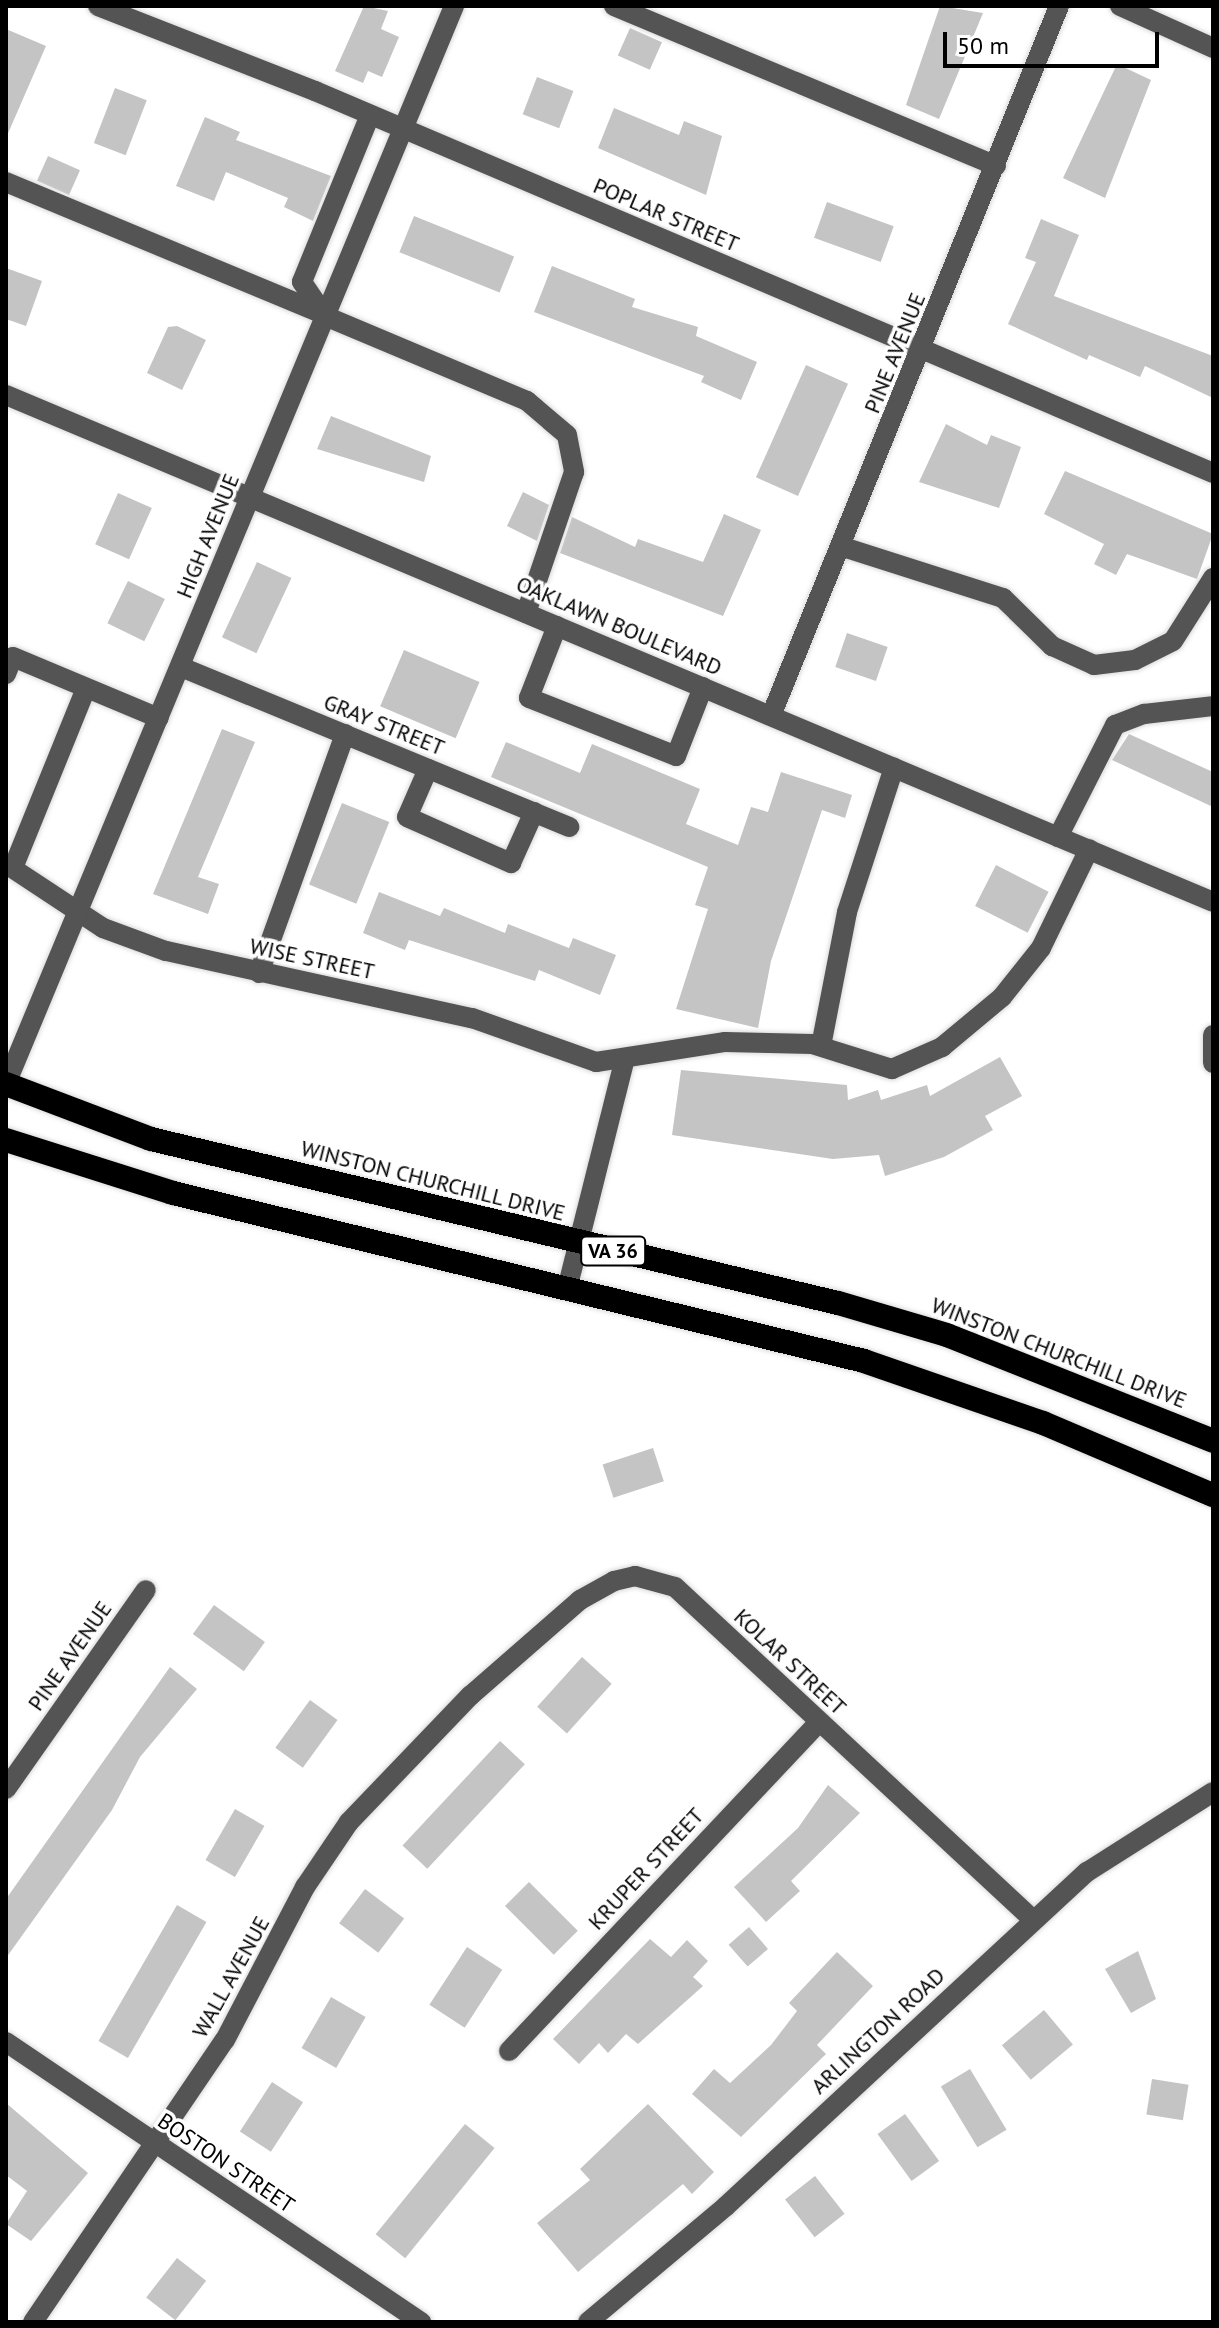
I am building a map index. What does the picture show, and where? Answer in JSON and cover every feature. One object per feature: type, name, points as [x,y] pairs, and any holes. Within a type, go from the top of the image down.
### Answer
[{"type":"highway","name":"WINSTON CHURCHILL DRIVE","points":[[6,1084],[151,1139],[947,1335],[1213,1441]]},
{"type":"highway","name":"VA 36","points":[[6,1140],[173,1193],[907,1375],[1213,1495]]},
{"type":"street","name":"POPLAR STREET","points":[[98,6],[370,115],[922,354],[1213,473]]},
{"type":"street","name":"HIGH AVENUE","points":[[6,1084],[454,6]]},
{"type":"street","points":[[614,6],[996,166]]},
{"type":"street","name":"PINE AVENUE","points":[[771,716],[922,354],[1059,6]]},
{"type":"street","points":[[1120,6],[1213,48]]},
{"type":"street","points":[[325,316],[302,282],[370,115]]},
{"type":"street","points":[[6,182],[527,401],[567,435],[574,472],[526,613]]},
{"type":"street","name":"OAKLAWN BOULEVARD","points":[[6,395],[1213,900]]},
{"type":"street","points":[[840,546],[1003,598],[1052,646],[1094,665],[1135,660],[1173,641],[1213,578]]},
{"type":"street","points":[[557,626],[529,698],[676,756],[703,687]]},
{"type":"street","points":[[6,674],[13,657],[159,718]]},
{"type":"street","name":"GRAY STREET","points":[[181,667],[569,827]]},
{"type":"street","points":[[9,866],[86,688]]},
{"type":"street","points":[[1058,837],[1115,725],[1144,714],[1213,706]]},
{"type":"street","points":[[259,973],[345,734]]},
{"type":"street","points":[[821,1046],[851,897],[894,767]]},
{"type":"street","points":[[428,769],[407,817],[511,863],[534,812]]},
{"type":"street","points":[[567,1289],[624,1062],[725,1042],[821,1046],[892,1069],[972,1025],[1041,948],[1089,849]]},
{"type":"street","name":"WISE STREET","points":[[9,866],[78,912],[166,951],[472,1018],[571,1055],[624,1062]]},
{"type":"street","points":[[1213,1035],[1213,1063]]},
{"type":"street","name":"KOLAR STREET","points":[[494,1675],[580,1600],[614,1581],[655,1578],[675,1587],[1032,1919]]},
{"type":"street","name":"PINE AVENUE","points":[[6,1789],[146,1590]]},
{"type":"street","name":"WALL AVENUE","points":[[33,2322],[158,2146],[225,2040],[325,1854],[494,1675]]},
{"type":"street","name":"KRUPER STREET","points":[[509,2051],[819,1722]]},
{"type":"street","name":"ARLINGTON ROAD","points":[[588,2322],[726,2206],[1032,1919],[1150,1826],[1213,1792]]},
{"type":"street","name":"BOSTON STREET","points":[[6,2042],[421,2322]]},
{"type":"building","points":[[364,6],[388,11],[381,29],[399,37],[382,77],[368,71],[363,83],[335,71]]},
{"type":"building","points":[[940,6],[983,13],[939,119],[906,105]]},
{"type":"building","points":[[630,28],[662,42],[650,70],[618,55]]},
{"type":"building","points":[[6,29],[46,46],[6,138]]},
{"type":"building","points":[[1117,64],[1151,80],[1105,198],[1063,178]]},
{"type":"building","points":[[537,77],[573,91],[559,128],[523,114]]},
{"type":"building","points":[[115,88],[147,100],[126,155],[94,143]]},
{"type":"building","points":[[614,108],[679,135],[684,121],[722,136],[706,195],[598,148]]},
{"type":"building","points":[[205,117],[240,132],[236,140],[331,176],[313,221],[284,207],[288,198],[226,172],[214,201],[176,186]]},
{"type":"building","points":[[48,156],[80,170],[69,195],[37,181]]},
{"type":"building","points":[[827,202],[894,226],[881,262],[814,238]]},
{"type":"building","points":[[414,216],[514,256],[500,293],[399,252]]},
{"type":"building","points":[[1041,219],[1079,235],[1054,296],[1213,356],[1213,398],[1145,366],[1140,377],[1089,355],[1087,360],[1008,324],[1036,262],[1025,258]]},
{"type":"building","points":[[552,266],[635,299],[632,307],[698,327],[696,336],[757,362],[741,400],[701,382],[704,376],[534,312]]},
{"type":"building","points":[[6,268],[42,281],[26,326],[6,319]]},
{"type":"building","points":[[177,326],[206,340],[182,390],[147,373],[168,327]]},
{"type":"building","points":[[806,365],[848,384],[798,496],[756,477]]},
{"type":"building","points":[[331,416],[431,456],[424,482],[317,449]]},
{"type":"building","points":[[946,424],[987,445],[991,435],[1021,447],[999,508],[919,482]]},
{"type":"building","points":[[1065,471],[1213,534],[1197,579],[1127,554],[1116,575],[1094,564],[1104,544],[1044,514]]},
{"type":"building","points":[[523,492],[549,505],[537,541],[507,526]]},
{"type":"building","points":[[118,493],[152,508],[129,559],[95,544]]},
{"type":"building","points":[[724,514],[761,530],[723,616],[560,553],[572,517],[635,547],[638,539],[703,562]]},
{"type":"building","points":[[257,562],[291,578],[256,653],[222,637]]},
{"type":"building","points":[[128,581],[165,599],[144,641],[107,623]]},
{"type":"building","points":[[847,633],[888,647],[876,681],[835,667]]},
{"type":"building","points":[[404,650],[479,682],[456,738],[380,706]]},
{"type":"building","points":[[222,729],[255,742],[198,877],[219,884],[208,914],[153,894]]},
{"type":"building","points":[[1129,734],[1213,772],[1213,807],[1112,760]]},
{"type":"building","points":[[506,742],[580,773],[592,744],[700,789],[686,824],[738,845],[751,807],[768,812],[781,772],[852,795],[845,818],[822,810],[771,961],[758,1028],[676,1009],[708,909],[695,905],[708,867],[491,777]]},
{"type":"building","points":[[342,803],[389,822],[356,904],[309,885]]},
{"type":"building","points":[[996,865],[1049,892],[1028,933],[975,906]]},
{"type":"building","points":[[379,892],[440,916],[444,908],[505,933],[508,924],[569,948],[573,938],[616,955],[600,995],[539,970],[535,981],[409,940],[405,950],[363,933]]},
{"type":"building","points":[[1000,1057],[1022,1096],[985,1116],[993,1130],[944,1157],[885,1176],[879,1155],[833,1159],[672,1135],[681,1070],[847,1085],[848,1100],[878,1090],[881,1100],[927,1085],[930,1096]]},
{"type":"building","points":[[653,1448],[664,1481],[613,1498],[603,1464]]},
{"type":"building","points":[[214,1605],[265,1642],[244,1671],[193,1634]]},
{"type":"building","points":[[582,1657],[612,1684],[567,1734],[537,1707]]},
{"type":"building","points":[[170,1667],[197,1689],[140,1757],[112,1810],[6,1958],[6,1899]]},
{"type":"building","points":[[310,1700],[338,1720],[303,1768],[275,1748]]},
{"type":"building","points":[[500,1741],[525,1764],[427,1869],[402,1846]]},
{"type":"building","points":[[828,1785],[860,1813],[791,1881],[800,1891],[766,1922],[734,1887],[798,1828]]},
{"type":"building","points":[[235,1809],[264,1826],[235,1877],[206,1860]]},
{"type":"building","points":[[529,1882],[578,1931],[554,1955],[505,1906]]},
{"type":"building","points":[[365,1889],[404,1918],[378,1953],[339,1923]]},
{"type":"building","points":[[177,1905],[206,1922],[128,2058],[98,2041]]},
{"type":"building","points":[[749,1927],[768,1949],[748,1967],[729,1945]]},
{"type":"building","points":[[650,1939],[671,1957],[687,1940],[708,1961],[693,1977],[703,1986],[638,2044],[626,2034],[608,2053],[599,2043],[579,2064],[553,2039]]},
{"type":"building","points":[[467,1947],[502,1970],[465,2028],[429,2005]]},
{"type":"building","points":[[1138,1951],[1156,1999],[1131,2013],[1105,1969]]},
{"type":"building","points":[[837,1952],[873,1986],[817,2045],[826,2054],[741,2137],[692,2094],[714,2069],[730,2083],[771,2045],[797,2011],[789,2003]]},
{"type":"building","points":[[331,1997],[366,2017],[336,2068],[302,2048]]},
{"type":"building","points":[[1044,2010],[1073,2044],[1031,2080],[1002,2045]]},
{"type":"building","points":[[970,2069],[1007,2130],[977,2147],[941,2087]]},
{"type":"building","points":[[1152,2079],[1189,2085],[1183,2120],[1146,2115]]},
{"type":"building","points":[[272,2082],[303,2102],[271,2152],[240,2131]]},
{"type":"building","points":[[6,2103],[88,2173],[31,2241],[6,2224],[27,2191],[6,2175]]},
{"type":"building","points":[[648,2104],[714,2172],[692,2194],[683,2184],[578,2272],[537,2223],[590,2180],[580,2169]]},
{"type":"building","points":[[905,2114],[939,2161],[912,2181],[877,2134]]},
{"type":"building","points":[[465,2124],[495,2148],[405,2258],[376,2234]]},
{"type":"building","points":[[815,2176],[845,2214],[815,2237],[785,2199]]},
{"type":"building","points":[[177,2258],[206,2281],[175,2320],[146,2297]]}]
